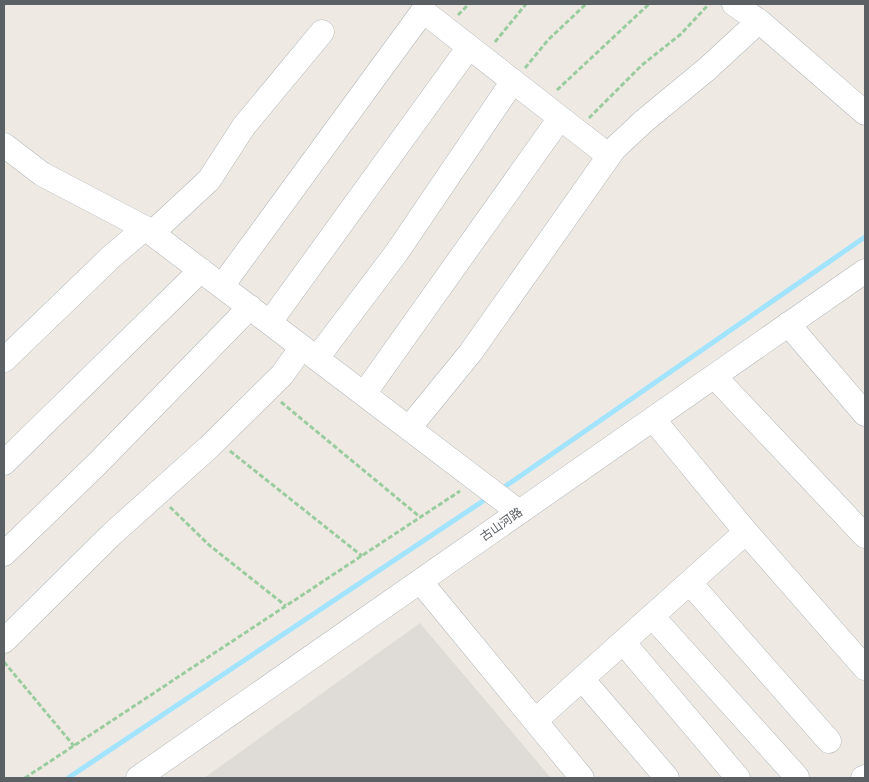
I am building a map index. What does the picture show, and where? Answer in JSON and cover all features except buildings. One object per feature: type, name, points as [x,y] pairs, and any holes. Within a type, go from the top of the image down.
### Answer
[{"type":"street","points":[[734,4],[759,21],[865,113]]},
{"type":"street","points":[[222,286],[423,11],[609,156]]},
{"type":"street","points":[[409,428],[471,352],[614,149],[644,121],[707,69],[759,21]]},
{"type":"street","points":[[4,360],[110,257],[149,231],[209,180],[244,126],[322,32]]},
{"type":"street","points":[[270,322],[476,52]]},
{"type":"street","points":[[4,641],[112,534],[216,440],[282,375],[309,352],[398,252],[513,82]]},
{"type":"street","points":[[364,394],[560,118]]},
{"type":"street","points":[[4,145],[42,174],[149,231],[520,512]]},
{"type":"street","points":[[4,463],[201,270]]},
{"type":"street","name":"古山河路","points":[[138,778],[865,271]]},
{"type":"street","points":[[4,554],[98,463],[250,307]]},
{"type":"street","points":[[788,324],[861,401]]},
{"type":"street","points":[[715,377],[865,536]]},
{"type":"street","points":[[652,419],[746,532],[865,668]]},
{"type":"street","points":[[536,720],[746,532]]},
{"type":"street","points":[[420,581],[582,778]]},
{"type":"street","points":[[690,583],[829,741]]},
{"type":"street","points":[[652,616],[797,777]]},
{"type":"street","points":[[623,642],[738,778]]},
{"type":"street","points":[[582,679],[667,778]]},
{"type":"path","points":[[476,52],[526,4]]},
{"type":"path","points":[[513,82],[548,40],[586,4]]},
{"type":"path","points":[[560,118],[649,4]]},
{"type":"path","points":[[560,118],[642,65],[681,34],[709,4]]},
{"type":"path","points":[[267,390],[420,517]]},
{"type":"path","points":[[216,440],[362,556]]},
{"type":"path","points":[[25,778],[420,517],[489,489]]},
{"type":"path","points":[[157,494],[209,545],[286,606]]},
{"type":"path","points":[[4,662],[74,746]]},
{"type":"shaded area","points":[[420,623],[551,778],[204,778]]},
{"type":"waterway","points":[[500,490],[865,237]]},
{"type":"waterway","points":[[68,778],[489,497]]}]
